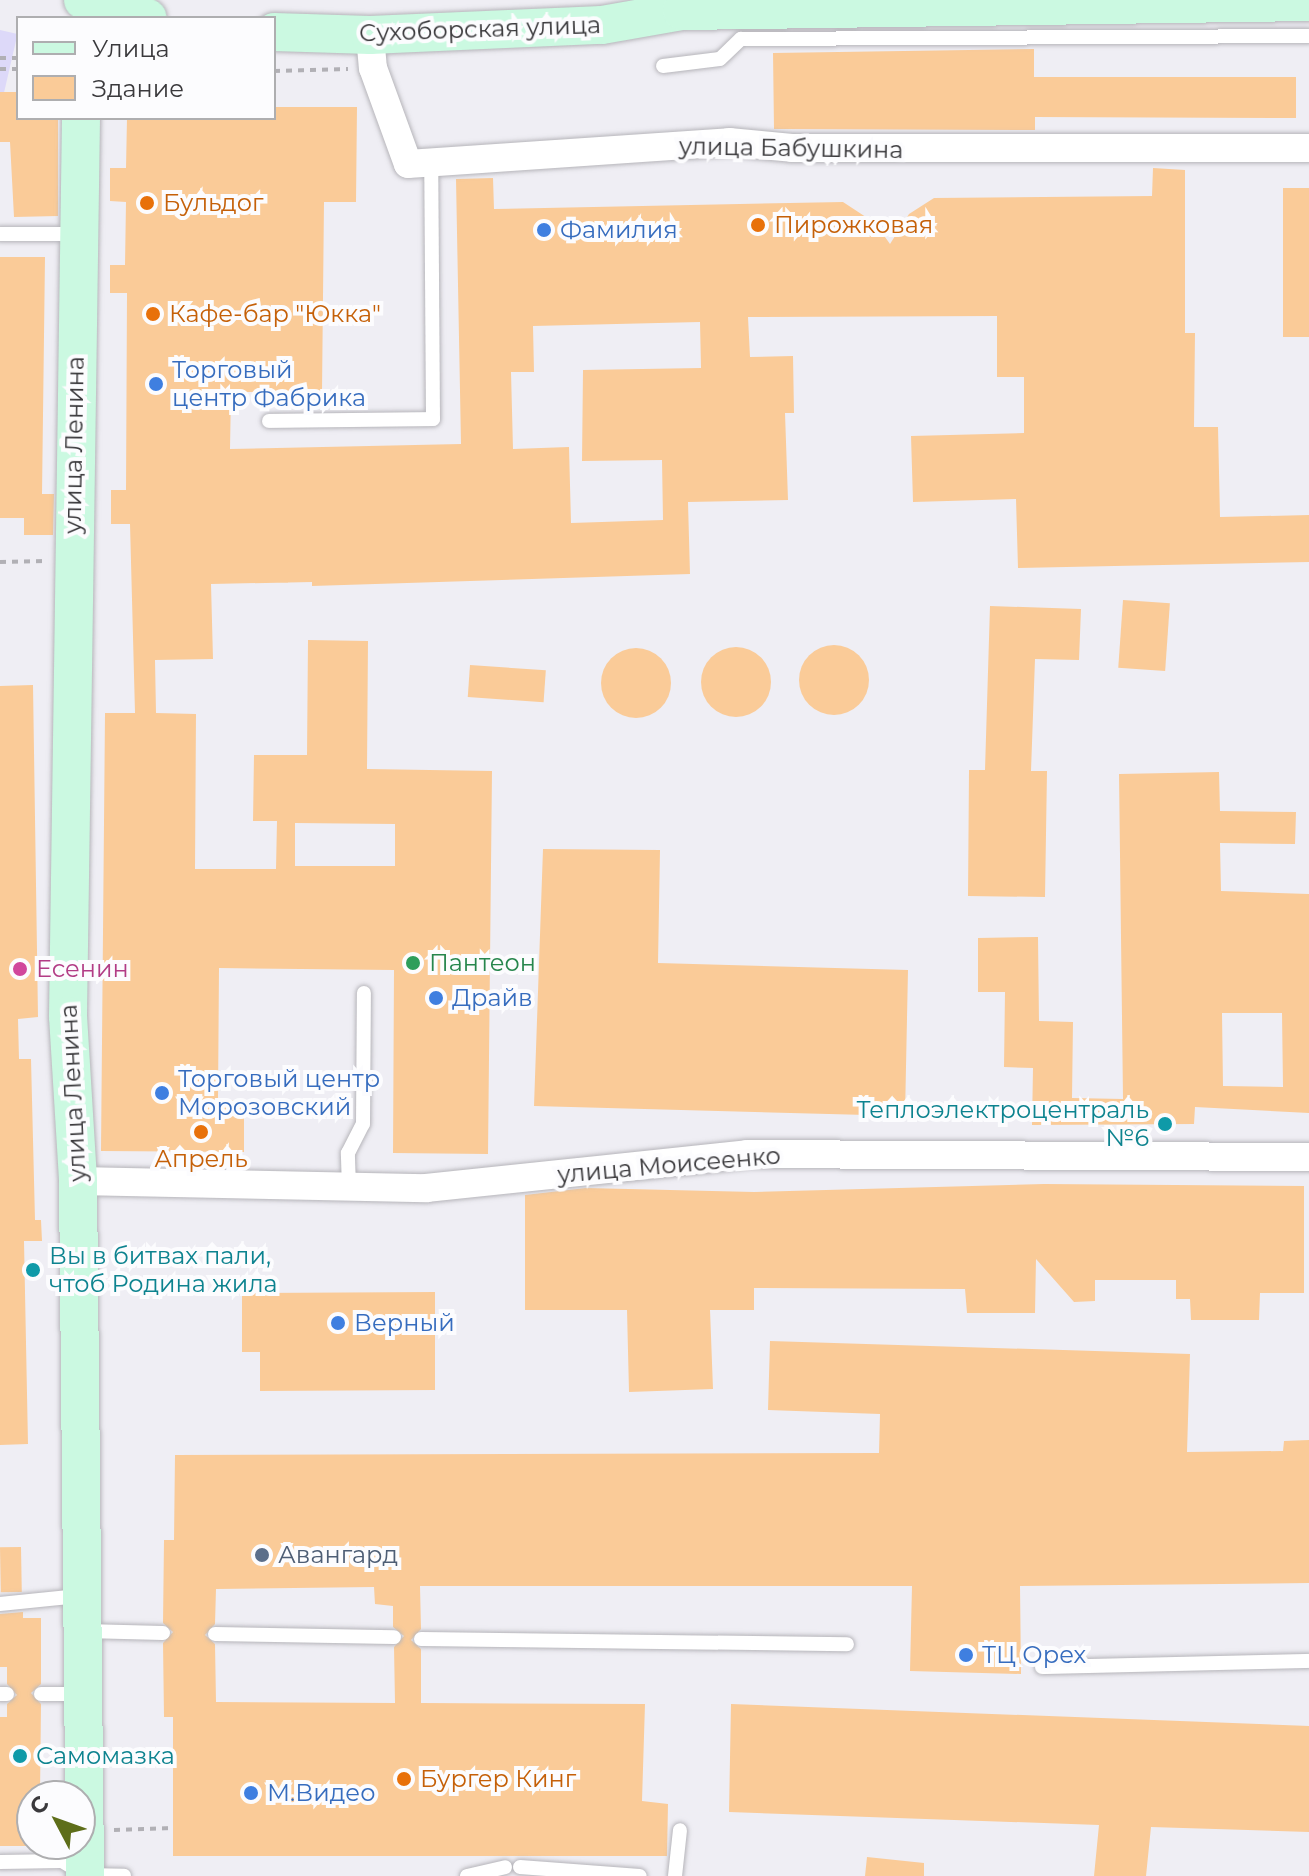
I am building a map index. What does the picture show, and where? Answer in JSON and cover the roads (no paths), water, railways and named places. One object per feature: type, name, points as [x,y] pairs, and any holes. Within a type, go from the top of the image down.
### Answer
[{"type":"main road","name":"Сухоборская улица","points":[[276,32],[370,35],[602,25],[686,5],[1309,2]]},
{"type":"main road","name":"улица Ленина","points":[[81,120],[76,234],[68,1016],[78,1181],[85,1875]]},
{"type":"street","points":[[370,35],[373,68],[408,164],[431,163]]},
{"type":"street","name":"улица Бабушкина","points":[[431,163],[729,142],[823,149],[1309,148]]},
{"type":"street","name":"улица Моисеенко","points":[[78,1181],[426,1188],[747,1154],[1309,1157]]},
{"type":"lane","points":[[663,66],[720,59],[741,39],[1309,36]]},
{"type":"lane","points":[[269,421],[433,419],[431,163]]},
{"type":"lane","points":[[0,234],[76,234]]},
{"type":"lane","points":[[349,1187],[348,1153],[363,1124],[364,993]]},
{"type":"lane","points":[[0,1604],[80,1614],[163,1633]]},
{"type":"lane","points":[[215,1634],[394,1637]]},
{"type":"lane","points":[[421,1639],[847,1644]]},
{"type":"lane","points":[[1042,1667],[1309,1661]]},
{"type":"lane","points":[[41,1694],[81,1694]]},
{"type":"lane","points":[[675,1876],[680,1830]]},
{"type":"lane","points":[[0,1862],[62,1861],[85,1875],[124,1876]]},
{"type":"lane","points":[[467,1876],[512,1867],[640,1876]]},
{"type":"place","name":"Бульдог","points":[[147,203]]},
{"type":"place","name":"Пирожковая","points":[[758,225]]},
{"type":"place","name":"Фамилия","points":[[544,230]]},
{"type":"place","name":"Кафе-бар \"Юкка\"","points":[[153,314]]},
{"type":"place","name":"Торговый центр Фабрика","points":[[156,384]]},
{"type":"place","name":"Пантеон","points":[[413,963]]},
{"type":"place","name":"Есенин","points":[[20,969]]},
{"type":"place","name":"Драйв","points":[[436,998]]},
{"type":"place","name":"Торговый центр Морозовский","points":[[162,1093]]},
{"type":"place","name":"Теплоэлектроцентраль №6","points":[[1165,1124]]},
{"type":"place","name":"Апрель","points":[[201,1132]]},
{"type":"place","name":"Вы в битвах пали, чтоб Родина жила","points":[[33,1270]]},
{"type":"place","name":"Верный","points":[[338,1323]]},
{"type":"place","name":"Авангард","points":[[262,1555]]},
{"type":"place","name":"ТЦ Орех","points":[[966,1655]]},
{"type":"place","name":"Самомазка","points":[[20,1756]]},
{"type":"place","name":"Бургер Кинг","points":[[404,1779]]},
{"type":"place","name":"М.Видео","points":[[251,1793]]}]
